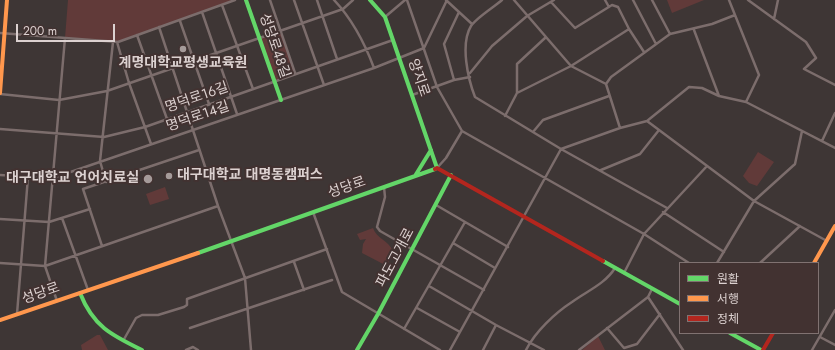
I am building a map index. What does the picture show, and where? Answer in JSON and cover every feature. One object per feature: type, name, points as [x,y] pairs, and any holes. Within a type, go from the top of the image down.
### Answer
[{"type":"main road","points":[[0,94],[2,33],[7,0]]},
{"type":"main road","name":"성당로48길","points":[[246,0],[281,100]]},
{"type":"main road","name":"양지로","points":[[370,0],[385,17],[437,168]]},
{"type":"main road","points":[[415,176],[431,150]]},
{"type":"main road","points":[[437,168],[679,303]]},
{"type":"main road","name":"성당로","points":[[0,320],[232,242],[437,168]]},
{"type":"main road","name":"파도고개로","points":[[357,350],[413,250],[451,175]]},
{"type":"main road","points":[[815,262],[835,226]]},
{"type":"main road","points":[[80,293],[84,304],[95,323],[142,350]]},
{"type":"main road","points":[[732,334],[762,350],[772,334]]},
{"type":"street","points":[[2,33],[117,42],[235,0]]},
{"type":"street","points":[[270,0],[295,73]]},
{"type":"street","points":[[294,0],[324,85]]},
{"type":"street","points":[[317,0],[337,59]]},
{"type":"street","points":[[334,0],[343,9],[367,49],[374,68]]},
{"type":"street","points":[[0,94],[61,99],[107,91],[343,9],[353,0]]},
{"type":"street","points":[[385,17],[406,0],[424,48],[436,87],[462,131],[644,234],[687,262]]},
{"type":"street","points":[[424,48],[446,0],[472,24]]},
{"type":"street","points":[[502,0],[472,24],[464,46],[473,92],[478,100],[561,149],[667,208]]},
{"type":"street","points":[[514,0],[570,66],[606,84],[620,128]]},
{"type":"street","points":[[605,0],[609,7]]},
{"type":"street","points":[[633,0],[656,44]]},
{"type":"street","points":[[652,0],[670,34]]},
{"type":"street","points":[[729,0],[759,75],[746,102]]},
{"type":"street","points":[[748,0],[806,42],[816,58],[804,69],[835,85]]},
{"type":"street","points":[[774,19],[778,0]]},
{"type":"street","points":[[470,73],[492,46],[527,16],[552,1],[575,28],[609,7],[615,5],[618,7],[629,29],[644,52]]},
{"type":"street","points":[[222,5],[253,89]]},
{"type":"street","points":[[202,12],[237,114]]},
{"type":"street","points":[[454,80],[444,44],[459,12]]},
{"type":"street","points":[[606,84],[611,78],[644,52],[670,34],[694,30],[735,15]]},
{"type":"street","points":[[180,20],[209,104]]},
{"type":"street","points":[[159,27],[188,111],[218,206],[245,278],[251,350]]},
{"type":"street","points":[[517,94],[570,66],[629,29]]},
{"type":"street","points":[[694,30],[719,96]]},
{"type":"street","points":[[138,35],[167,119]]},
{"type":"street","points":[[57,301],[45,266],[58,134],[65,38]]},
{"type":"street","points":[[505,116],[517,94],[517,64],[545,38]]},
{"type":"street","name":"명덕로16길","points":[[0,129],[104,137],[167,119],[295,73],[318,67],[394,40]]},
{"type":"street","points":[[106,182],[100,161],[104,137],[112,42]]},
{"type":"street","points":[[117,42],[129,83],[152,144]]},
{"type":"street","name":"명덕로14길","points":[[0,175],[53,178],[374,68],[424,48]]},
{"type":"street","points":[[412,95],[454,80],[470,77]]},
{"type":"street","points":[[450,350],[561,149],[620,128],[647,121],[689,87],[702,88],[719,96],[746,102],[835,148]]},
{"type":"street","points":[[532,132],[543,120],[609,96]]},
{"type":"street","points":[[822,141],[835,113]]},
{"type":"street","points":[[647,121],[754,200],[827,241]]},
{"type":"street","points":[[601,170],[640,154],[659,130]]},
{"type":"street","points":[[437,168],[446,158],[462,131]]},
{"type":"street","points":[[718,262],[754,200],[795,164],[802,131]]},
{"type":"street","points":[[102,246],[83,189],[200,150]]},
{"type":"street","points":[[624,273],[644,234],[707,166]]},
{"type":"street","points":[[17,314],[28,177]]},
{"type":"street","points":[[384,187],[385,197],[378,229],[384,235],[484,290]]},
{"type":"street","points":[[436,205],[508,247]]},
{"type":"street","points":[[0,263],[45,266],[218,206]]},
{"type":"street","points":[[0,219],[49,222],[90,209]]},
{"type":"street","points":[[313,212],[342,292],[440,350]]},
{"type":"street","points":[[664,212],[724,252]]},
{"type":"street","points":[[62,218],[88,290]]},
{"type":"street","points":[[404,329],[465,222]]},
{"type":"street","points":[[761,262],[800,226]]},
{"type":"street","points":[[452,243],[495,268]]},
{"type":"street","points":[[123,340],[136,318],[142,315],[158,315],[184,307],[187,305],[187,299],[327,249]]},
{"type":"street","points":[[294,262],[304,290]]},
{"type":"street","points":[[526,350],[530,342],[566,306],[609,278],[615,268]]},
{"type":"street","points":[[332,280],[335,274]]},
{"type":"street","points":[[190,328],[247,310],[332,280],[338,281]]},
{"type":"street","points":[[429,286],[496,325],[544,350]]},
{"type":"street","points":[[579,350],[648,297],[652,289]]},
{"type":"street","points":[[648,297],[683,350]]},
{"type":"street","points":[[417,308],[460,332]]},
{"type":"street","points":[[812,350],[835,310]]},
{"type":"street","points":[[607,328],[624,348],[637,344],[660,314]]},
{"type":"street","points":[[483,350],[496,325]]},
{"type":"street","points":[[820,337],[835,345]]},
{"type":"street","points":[[186,350],[193,347],[198,350]]},
{"type":"shaded area","points":[[68,0],[235,0],[117,42],[65,38]]},
{"type":"shaded area","points":[[667,0],[704,0],[672,13]]},
{"type":"shaded area","points":[[280,31],[295,73],[275,81],[260,38]]},
{"type":"shaded area","points":[[758,152],[774,162],[757,186],[749,183],[743,176]]},
{"type":"shaded area","points":[[165,187],[169,199],[150,205],[146,194]]},
{"type":"shaded area","points":[[373,228],[377,235],[391,247],[393,251],[387,266],[362,253],[363,244],[366,239],[360,240],[357,234]]},
{"type":"shaded area","points":[[97,335],[100,335],[108,350],[82,350],[81,345]]},
{"type":"shaded area","points":[[598,336],[605,350],[582,350]]},
{"type":"traffic: fast","points":[[246,0],[281,100]]},
{"type":"traffic: fast","points":[[370,0],[385,17],[437,168]]},
{"type":"traffic: fast","points":[[415,176],[431,150]]},
{"type":"traffic: fast","points":[[198,253],[435,169]]},
{"type":"traffic: fast","points":[[357,350],[378,314],[451,175]]},
{"type":"traffic: fast","points":[[603,261],[679,303]]},
{"type":"traffic: fast","points":[[80,293],[85,304],[97,322],[112,334],[142,350]]},
{"type":"traffic: fast","points":[[732,334],[761,350]]},
{"type":"traffic: slow","points":[[0,93],[7,0]]},
{"type":"traffic: slow","points":[[815,262],[835,226]]},
{"type":"traffic: slow","points":[[0,320],[198,253]]},
{"type":"traffic: jam","points":[[435,169],[437,168],[603,261]]},
{"type":"traffic: jam","points":[[763,350],[772,334]]},
{"type":"place","name":"계명대학교평생교육원","points":[[183,49]]},
{"type":"place","name":"대구대학교 대명동캠퍼스","points":[[169,176]]},
{"type":"place","name":"대구대학교 언어치료실","points":[[148,179]]}]
